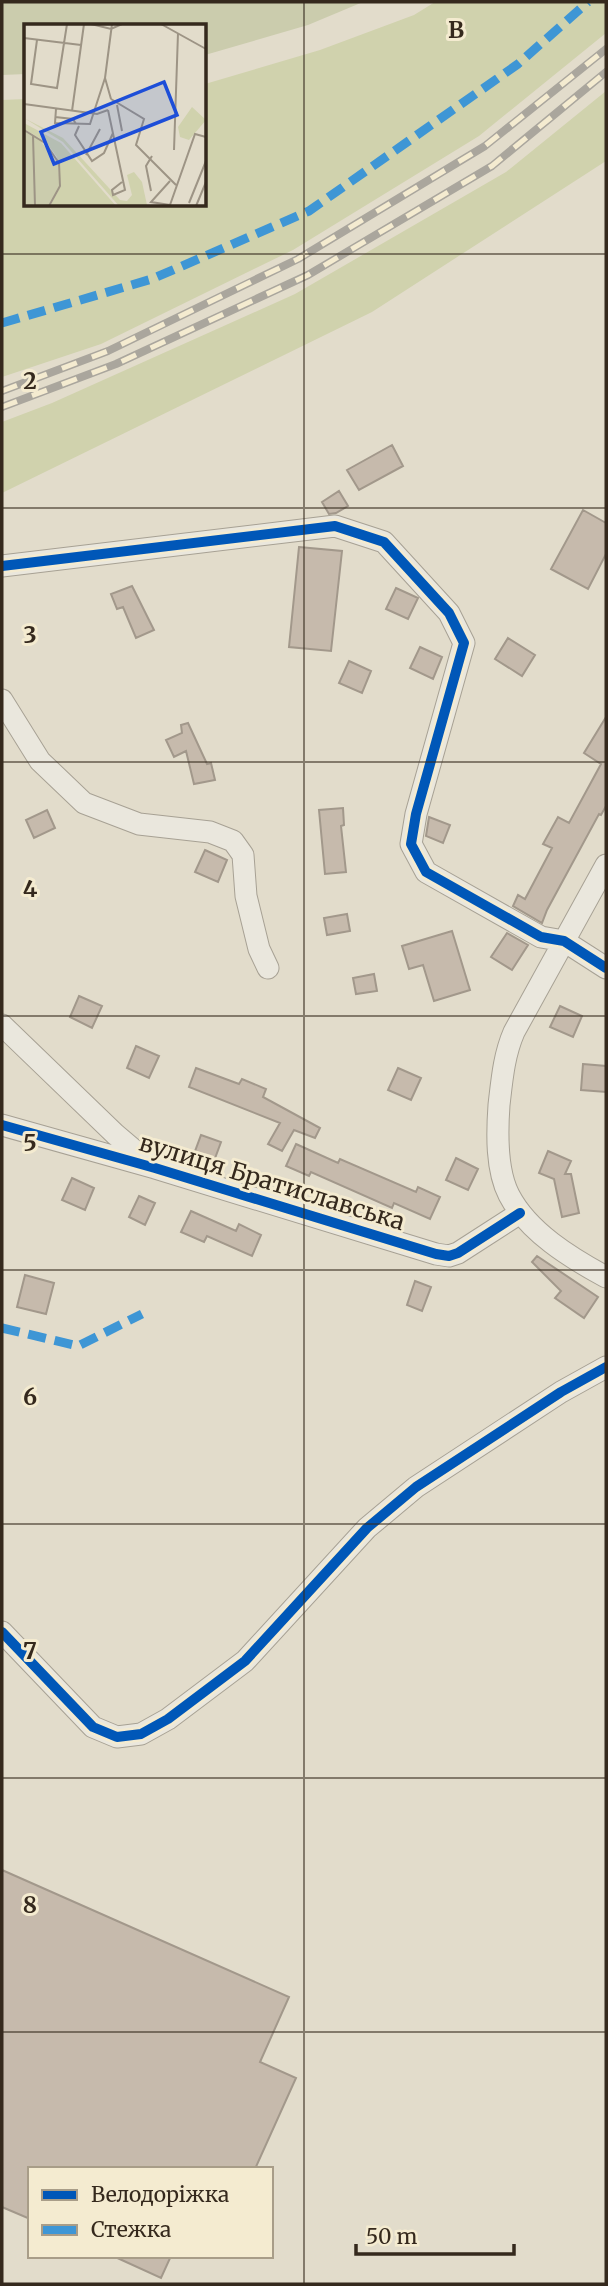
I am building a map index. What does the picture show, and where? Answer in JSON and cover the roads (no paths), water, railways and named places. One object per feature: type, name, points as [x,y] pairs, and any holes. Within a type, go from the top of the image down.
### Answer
[{"type":"street","points":[[2,566],[335,526],[384,542],[449,613],[464,643],[416,814],[411,844],[426,872],[541,937],[564,941],[606,968]]},
{"type":"street","points":[[2,700],[40,761],[85,803],[139,824],[210,832],[233,841],[243,855],[246,896],[259,949],[268,968]]},
{"type":"street","points":[[606,865],[514,1032],[507,1049],[498,1124],[501,1167],[508,1193],[520,1213],[548,1240],[606,1277]]},
{"type":"street","points":[[2,1025],[115,1135],[155,1168]]},
{"type":"street","name":"вулиця Братиславська","points":[[2,1125],[155,1168],[436,1254],[449,1256],[472,1246],[520,1213]]},
{"type":"street","points":[[2,1632],[93,1727],[117,1737],[141,1734],[167,1719],[245,1661],[367,1528],[416,1487],[561,1392],[606,1367]]},
{"type":"railway","points":[[2,391],[108,351],[298,259],[485,146],[606,49]]},
{"type":"railway","points":[[2,407],[116,364],[308,275],[492,166],[606,72]]}]
